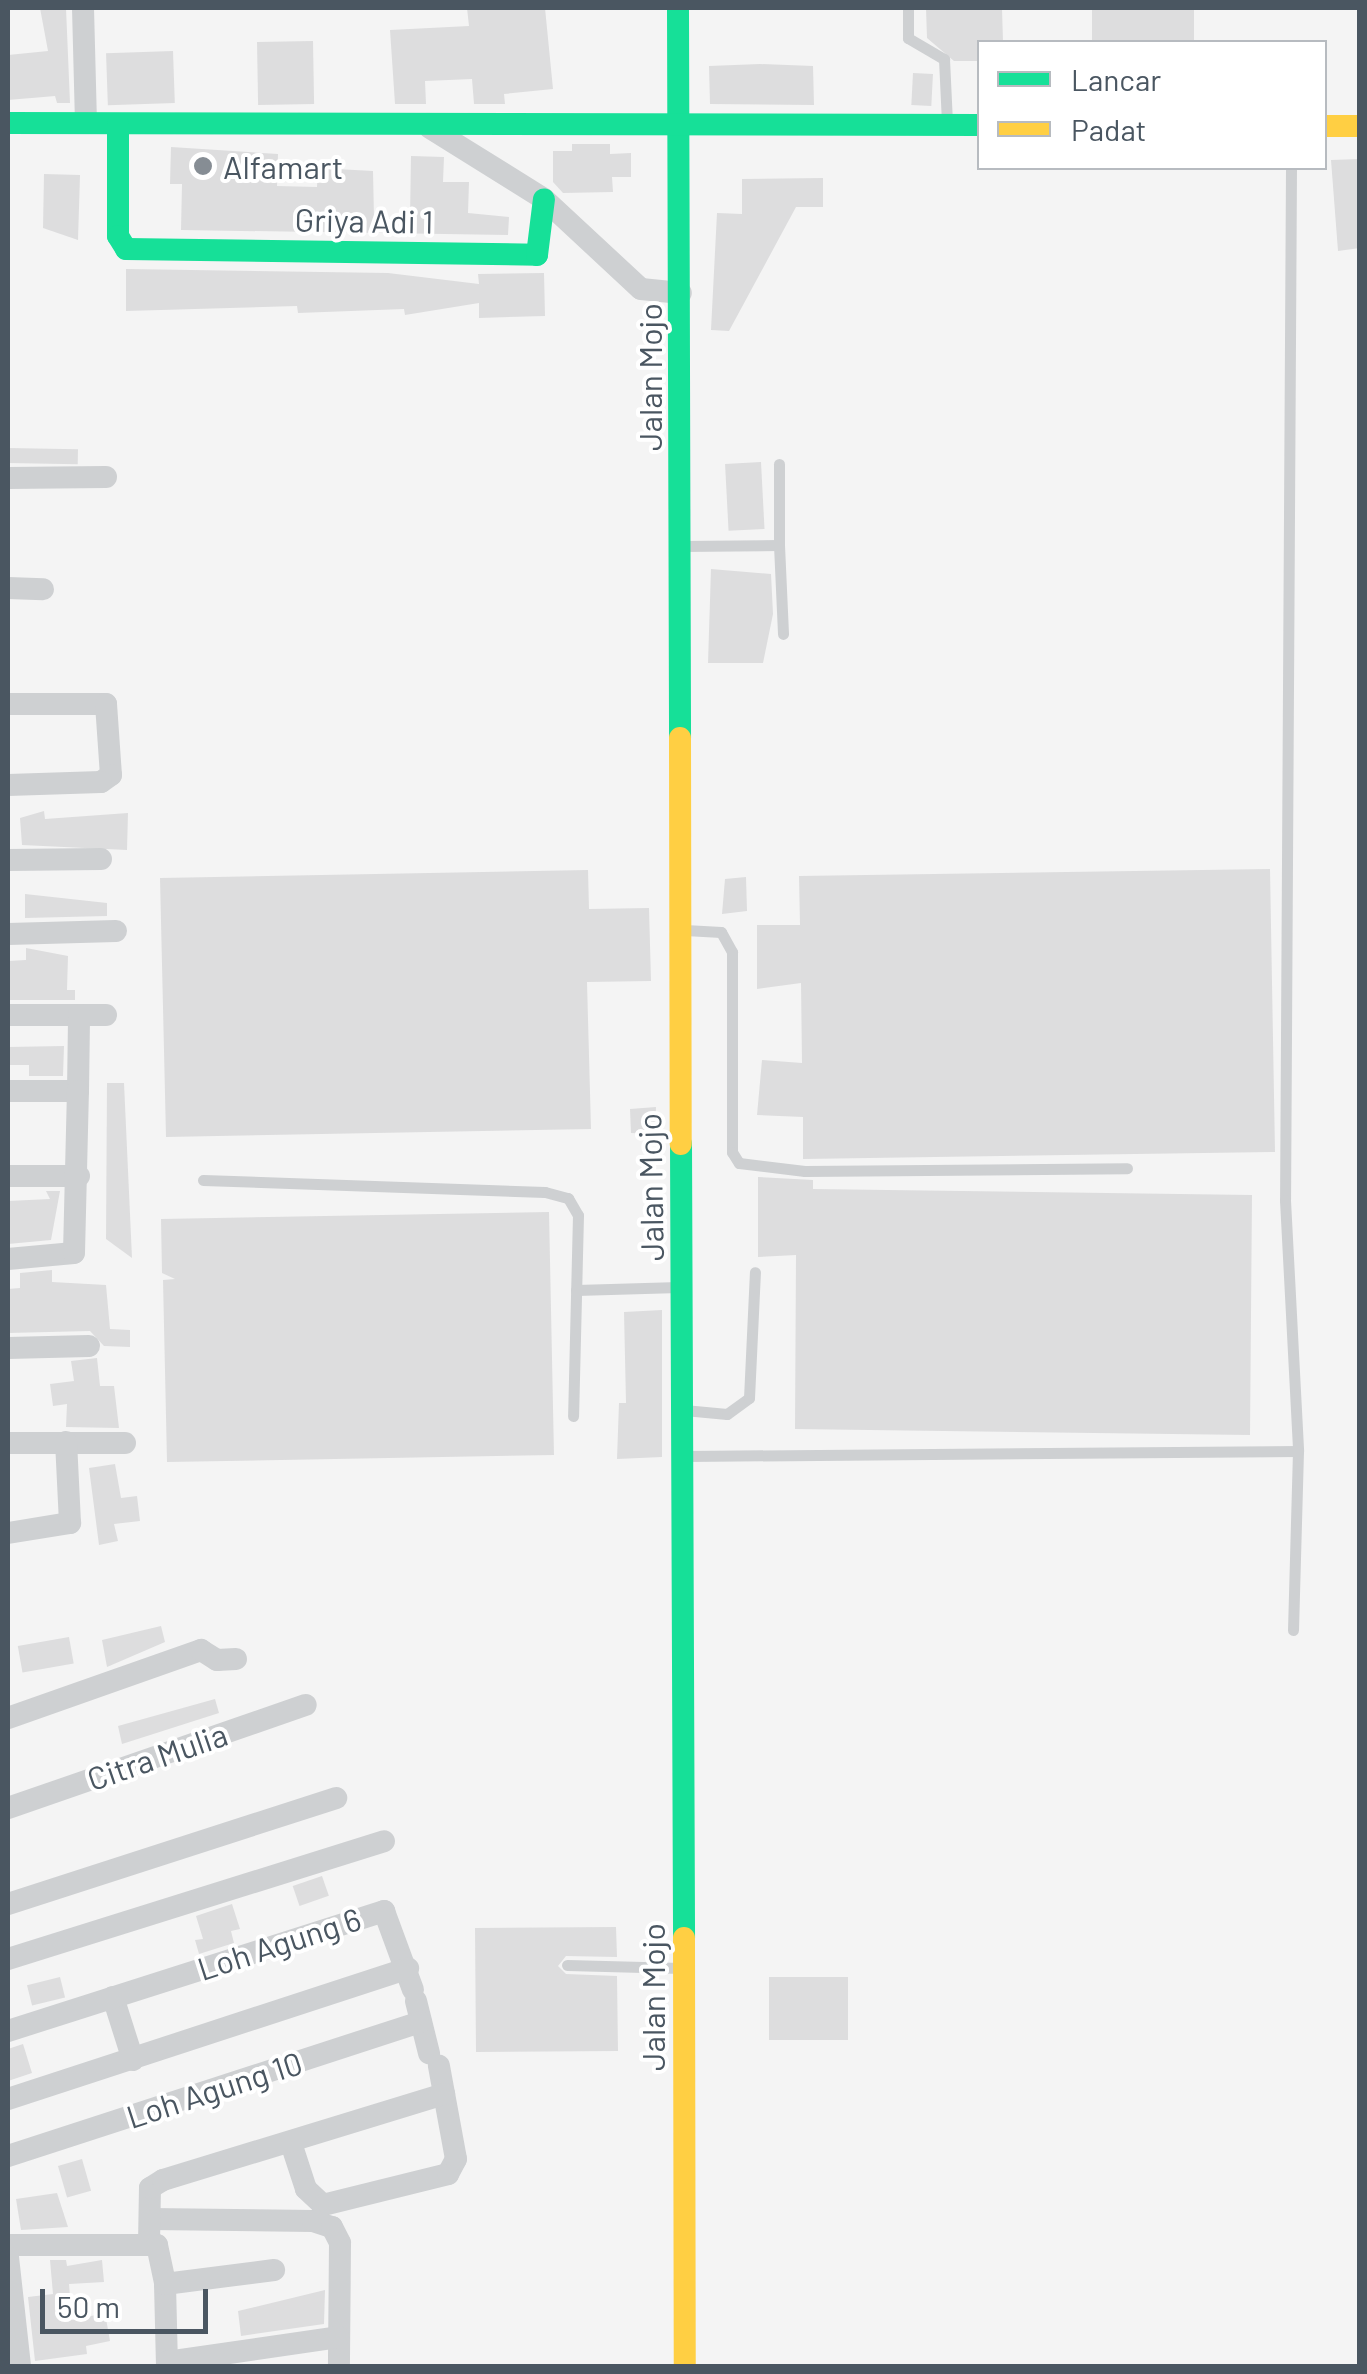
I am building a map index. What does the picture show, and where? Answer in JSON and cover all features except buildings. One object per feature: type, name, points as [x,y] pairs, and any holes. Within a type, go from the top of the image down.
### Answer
[{"type":"street","points":[[83,8],[86,123]]},
{"type":"street","name":"Jalan Mojo","points":[[678,8],[680,125],[669,293],[682,546],[686,2366]]},
{"type":"street","points":[[8,123],[430,128],[977,124]]},
{"type":"street","name":"Griya Adi 1","points":[[118,124],[118,236],[126,249],[537,255],[544,199]]},
{"type":"street","points":[[1327,126],[1360,126]]},
{"type":"street","points":[[430,128],[544,199],[641,289],[669,293]]},
{"type":"street","points":[[8,478],[106,477]]},
{"type":"street","points":[[8,588],[43,589]]},
{"type":"street","points":[[8,704],[106,704],[111,774],[101,782],[8,786]]},
{"type":"street","points":[[8,860],[101,859]]},
{"type":"street","points":[[8,934],[116,931]]},
{"type":"street","points":[[8,1015],[106,1015]]},
{"type":"street","points":[[8,1259],[74,1253],[79,1176],[79,1015]]},
{"type":"street","points":[[8,1092],[78,1091]]},
{"type":"street","points":[[8,1176],[79,1176]]},
{"type":"street","points":[[8,1348],[90,1346]]},
{"type":"street","points":[[8,1533],[70,1523],[66,1442]]},
{"type":"street","points":[[8,1443],[125,1443]]},
{"type":"street","points":[[8,1718],[201,1650],[217,1660],[236,1658]]},
{"type":"street","name":"Citra Mulia","points":[[8,1808],[306,1705]]},
{"type":"street","points":[[8,1904],[336,1798]]},
{"type":"street","points":[[8,1959],[384,1841]]},
{"type":"street","name":"Loh Agung 6","points":[[8,2031],[384,1910],[415,1995],[133,2060],[8,2099]]},
{"type":"street","points":[[290,2143],[306,2189],[323,2204],[448,2174],[456,2160],[444,2094],[415,1995]]},
{"type":"street","name":"Loh Agung 10","points":[[8,2156],[415,1995]]},
{"type":"street","points":[[113,1997],[133,2060]]},
{"type":"street","points":[[338,2337],[167,2364],[163,2257],[150,2244],[150,2188],[163,2180],[444,2094]]},
{"type":"street","points":[[150,2219],[313,2220],[332,2227],[340,2243],[339,2366]]},
{"type":"street","points":[[8,2245],[150,2244]]},
{"type":"street","points":[[8,2257],[20,2366]]},
{"type":"street","points":[[165,2284],[274,2270]]},
{"type":"lane","points":[[908,8],[908,38],[944,58],[947,125]]},
{"type":"lane","points":[[1291,170],[1285,1200],[1298,1450],[1293,1630]]},
{"type":"lane","points":[[779,464],[782,634]]},
{"type":"lane","points":[[682,546],[779,546]]},
{"type":"lane","points":[[680,930],[729,936],[732,1152],[739,1163],[805,1171],[1127,1168]]},
{"type":"lane","points":[[203,1180],[558,1193],[578,1215],[573,1416]]},
{"type":"lane","points":[[684,1410],[727,1414],[748,1398],[756,1272]]},
{"type":"lane","points":[[576,1290],[684,1287]]},
{"type":"lane","points":[[685,1456],[1298,1450]]},
{"type":"lane","points":[[567,1966],[685,1968]]},
{"type":"traffic: fast","points":[[678,8],[680,738]]},
{"type":"traffic: fast","points":[[8,123],[977,125]]},
{"type":"traffic: fast","points":[[118,124],[118,236],[126,249],[537,255],[544,199]]},
{"type":"traffic: fast","points":[[681,1144],[684,1938]]},
{"type":"traffic: slow","points":[[1327,126],[1360,126]]},
{"type":"traffic: slow","points":[[680,738],[681,1144]]},
{"type":"traffic: slow","points":[[684,1938],[685,2366]]},
{"type":"place","name":"Alfamart","points":[[203,166]]}]
